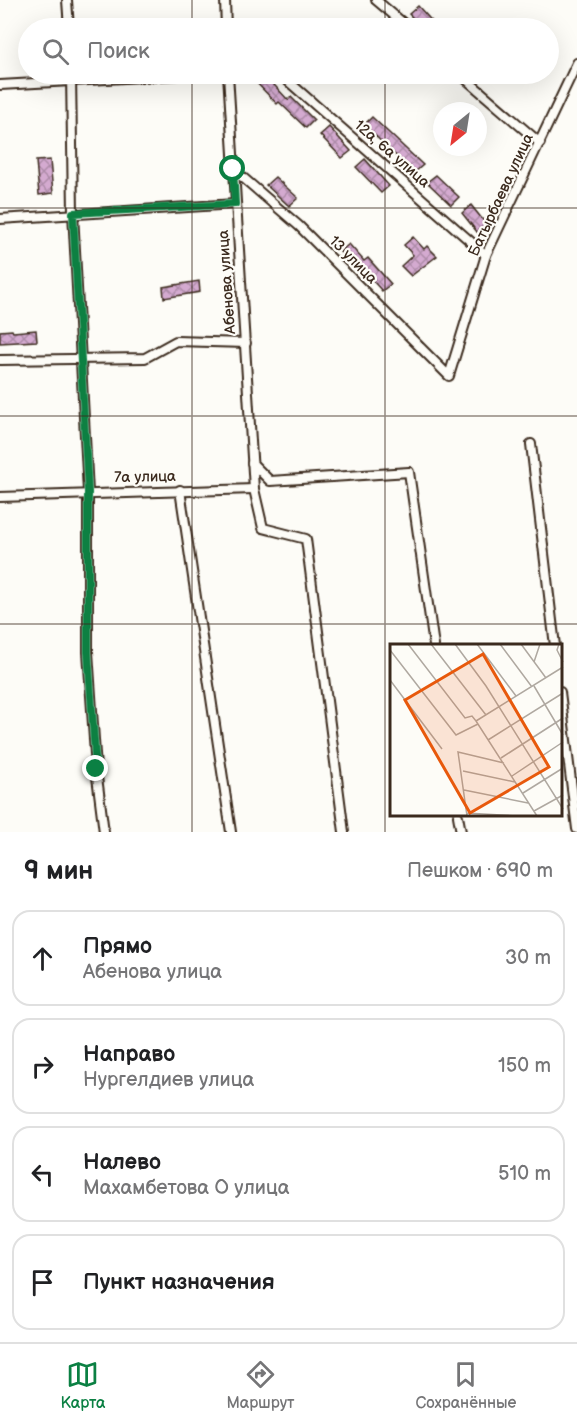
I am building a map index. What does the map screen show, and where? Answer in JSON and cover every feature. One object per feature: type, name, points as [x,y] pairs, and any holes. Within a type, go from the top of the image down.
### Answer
[{"type":"street","points":[[67,0],[68,18]]},
{"type":"street","points":[[225,0],[226,18]]},
{"type":"street","points":[[376,0],[397,18]]},
{"type":"street","name":"Батырбаева улица","points":[[449,376],[486,255],[577,63]]},
{"type":"street","points":[[0,85],[18,83]]},
{"type":"street","points":[[71,84],[73,213],[88,492],[88,652],[96,769],[104,832]]},
{"type":"street","name":"Абенова улица","points":[[229,84],[254,489],[263,528],[306,539],[344,832]]},
{"type":"street","name":"12а, 6а улица","points":[[291,84],[486,255]]},
{"type":"street","points":[[472,84],[540,142]]},
{"type":"street","name":"13 улица","points":[[233,169],[299,226],[449,376]]},
{"type":"street","points":[[0,219],[235,204]]},
{"type":"street","points":[[0,360],[145,358],[176,341],[246,343]]},
{"type":"street","points":[[531,444],[555,644]]},
{"type":"street","points":[[252,463],[270,481],[409,472],[434,644]]},
{"type":"street","name":"7а улица","points":[[0,497],[88,492],[254,489]]},
{"type":"street","points":[[180,490],[231,832]]},
{"type":"street","points":[[562,701],[577,829]]},
{"type":"street","points":[[458,817],[461,832]]},
{"type":"building","points":[[418,6],[429,18],[413,18],[409,14]]},
{"type":"building","points":[[258,84],[273,84],[288,100],[291,97],[314,120],[306,128],[279,102],[277,104]]},
{"type":"building","points":[[372,117],[423,165],[414,173],[364,125]]},
{"type":"building","points":[[329,127],[351,151],[342,158],[320,135]]},
{"type":"building","points":[[365,159],[389,186],[381,193],[356,167]]},
{"type":"building","points":[[50,160],[53,193],[39,195],[36,161]]},
{"type":"building","points":[[436,175],[459,197],[451,205],[427,182]]},
{"type":"building","points":[[275,177],[298,198],[289,206],[266,185]]},
{"type":"building","points":[[471,205],[490,229],[481,237],[462,213]]},
{"type":"building","points":[[413,237],[424,249],[427,246],[437,256],[411,276],[401,266],[413,255],[404,245]]},
{"type":"building","points":[[349,244],[364,261],[368,258],[391,284],[382,291],[353,259],[350,262],[340,252]]},
{"type":"building","points":[[199,281],[200,292],[164,298],[163,287]]},
{"type":"building","points":[[12,330],[13,332],[36,330],[37,341],[0,343],[0,331]]},
{"type":"route","points":[[96,769],[88,652],[88,492],[73,213],[235,204],[233,169]]}]
